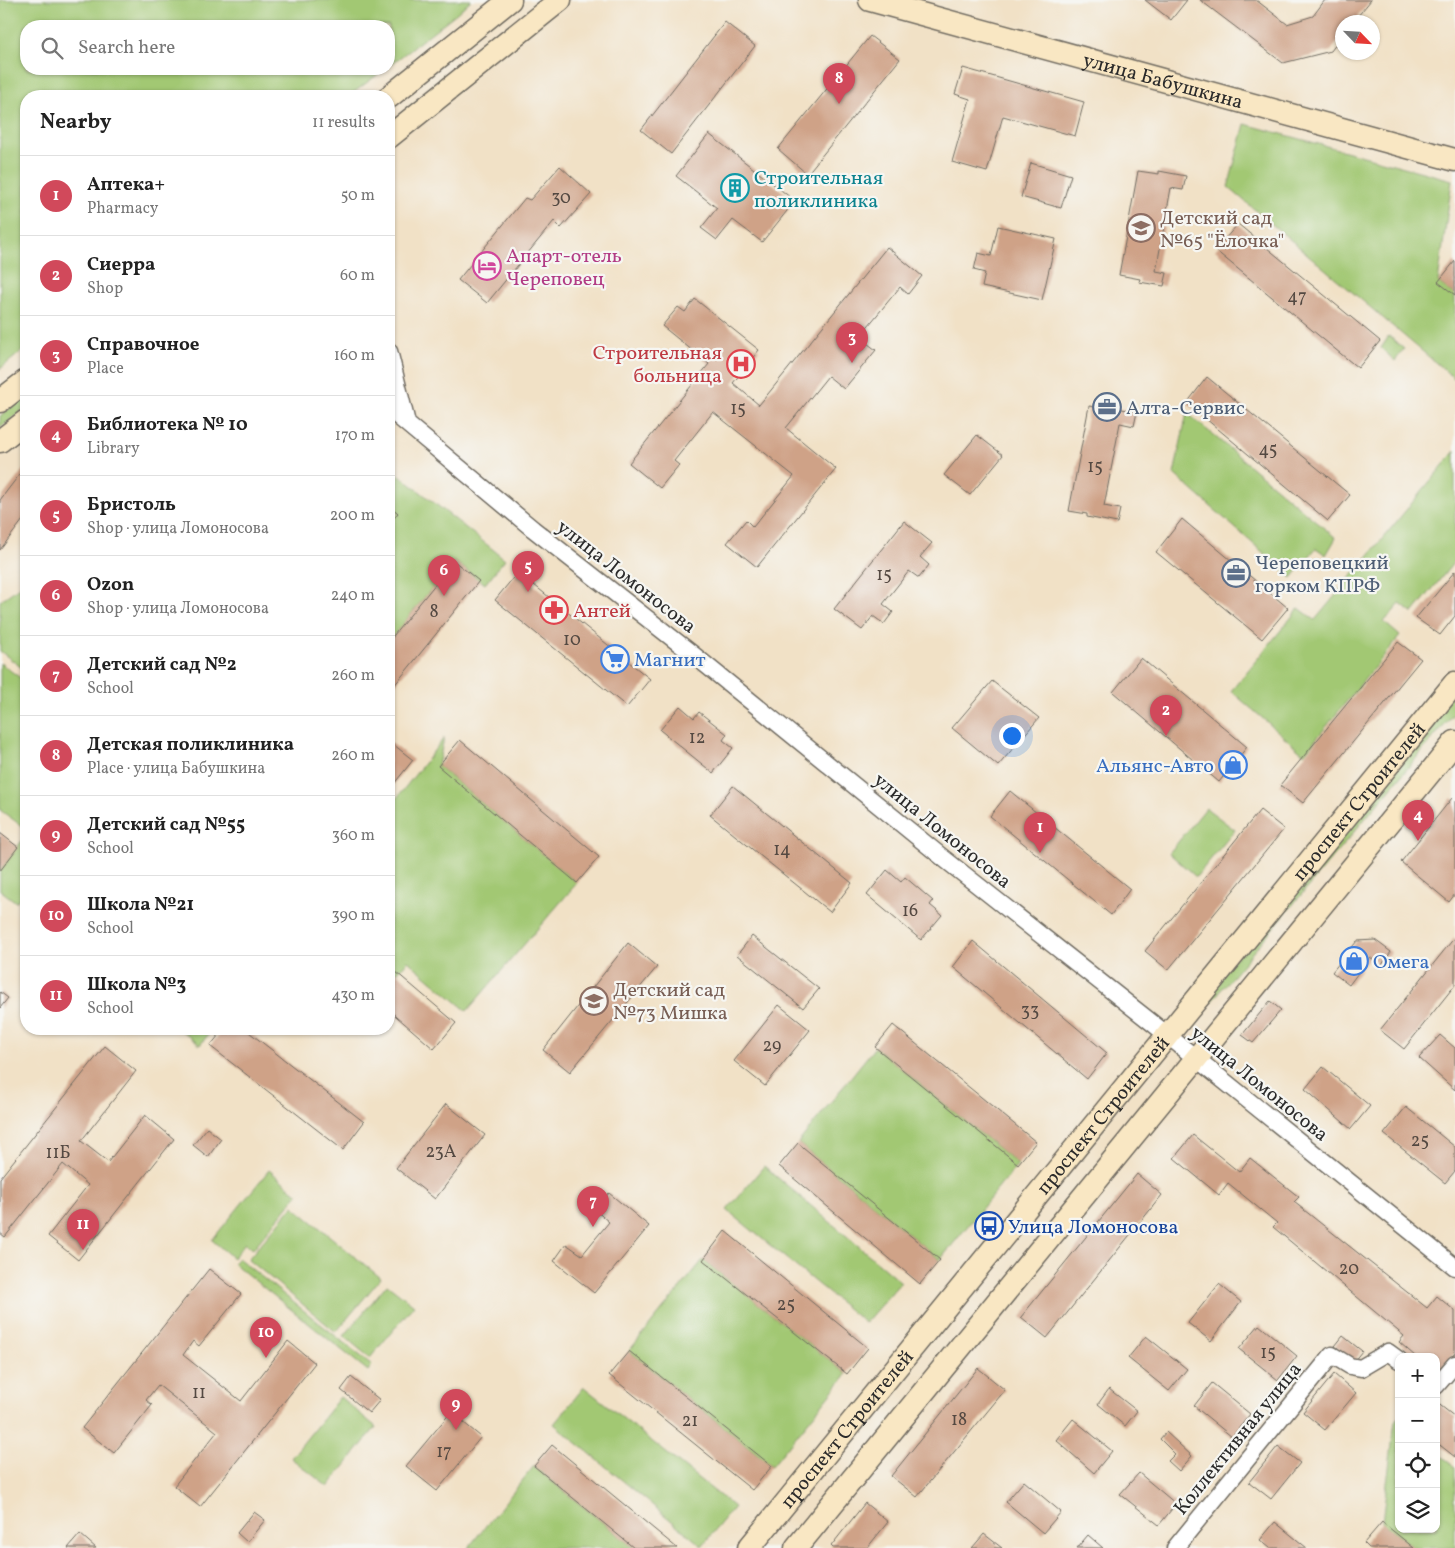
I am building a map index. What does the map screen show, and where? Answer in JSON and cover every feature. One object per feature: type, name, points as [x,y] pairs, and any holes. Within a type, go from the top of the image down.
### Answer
[{"type":"main road","points":[[395,92],[510,0]]},
{"type":"main road","points":[[395,132],[560,0]]},
{"type":"main road","name":"улица Бабушкина","points":[[870,0],[1455,160]]},
{"type":"main road","points":[[0,401],[20,385]]},
{"type":"main road","points":[[0,441],[20,426]]},
{"type":"main road","name":"проспект Строителей","points":[[749,1548],[1455,683]]},
{"type":"main road","name":"проспект Строителей","points":[[796,1548],[1197,1060],[1455,742]]},
{"type":"street","points":[[395,377],[406,424]]},
{"type":"street","name":"улица Ломоносова","points":[[395,414],[533,529],[695,656],[942,857],[1455,1267]]},
{"type":"street","name":"Коллективная улица","points":[[1175,1548],[1332,1355],[1350,1366],[1360,1368],[1388,1352],[1395,1357]]},
{"type":"street","points":[[1440,1381],[1455,1364]]},
{"type":"green space","points":[[0,0],[471,0],[395,61],[395,20],[20,20],[20,75],[377,75],[357,90],[20,90],[20,353],[0,369]]},
{"type":"green space","points":[[1245,124],[1452,180],[1438,282],[1455,295],[1455,379],[1228,187]]},
{"type":"green space","points":[[1389,336],[1404,349],[1395,361],[1381,348]]},
{"type":"green space","points":[[20,401],[20,413],[0,428],[0,416]]},
{"type":"green space","points":[[1187,413],[1336,538],[1326,555],[1316,548],[1292,578],[1174,474]]},
{"type":"green space","points":[[1455,451],[1455,561],[1413,613],[1400,604],[1384,622],[1400,636],[1304,754],[1231,691],[1299,608],[1315,620]]},
{"type":"green space","points":[[395,472],[505,559],[485,584],[454,561],[395,634],[395,517],[398,513],[395,510]]},
{"type":"green space","points":[[20,586],[20,666],[0,651],[0,601]]},
{"type":"green space","points":[[0,663],[20,678],[20,825],[0,810]]},
{"type":"green space","points":[[1455,690],[1455,712],[1189,1028],[1183,1022]]},
{"type":"green space","points":[[444,738],[438,766],[577,883],[467,1011],[408,961],[397,973],[395,971],[395,800]]},
{"type":"green space","points":[[1206,808],[1235,830],[1196,877],[1169,853]]},
{"type":"green space","points":[[20,843],[20,897],[16,902],[0,890],[0,871]]},
{"type":"green space","points":[[187,1035],[208,1035],[200,1045]]},
{"type":"green space","points":[[875,1047],[1018,1164],[940,1260],[798,1143]]},
{"type":"green space","points":[[764,1166],[901,1282],[865,1323],[727,1210]]},
{"type":"green space","points":[[269,1170],[298,1194],[253,1249],[245,1243],[233,1258],[212,1240]]},
{"type":"green space","points":[[293,1206],[381,1278],[336,1332],[248,1259]]},
{"type":"green space","points":[[238,1258],[372,1365],[368,1371],[233,1263]]},
{"type":"green space","points":[[703,1260],[847,1374],[772,1466],[629,1351]]},
{"type":"green space","points":[[387,1284],[414,1305],[370,1358],[344,1336]]},
{"type":"green space","points":[[584,1387],[734,1507],[702,1546],[554,1424]]},
{"type":"green space","points":[[340,1397],[376,1427],[328,1487],[291,1458]]},
{"type":"green space","points":[[1395,1421],[1395,1533],[1382,1522]]},
{"type":"green space","points":[[1440,1456],[1455,1467],[1455,1548],[1414,1548],[1396,1533],[1440,1533]]},
{"type":"green space","points":[[534,1467],[634,1548],[468,1548]]},
{"type":"building","points":[[1145,0],[1187,0],[1171,20]]},
{"type":"building","points":[[1200,0],[1256,0],[1287,24],[1313,16],[1325,0],[1371,0],[1359,15],[1335,15],[1335,46],[1331,51],[1283,63]]},
{"type":"building","points":[[725,22],[755,46],[671,154],[641,130]]},
{"type":"building","points":[[870,36],[900,59],[807,174],[778,149]]},
{"type":"building","points":[[963,68],[1084,102],[1075,136],[1003,116],[987,172],[952,162],[970,99],[955,94]]},
{"type":"building","name":"Строительная поликлиника","points":[[709,134],[795,201],[762,242],[733,220],[717,240],[701,228],[717,208],[676,176]]},
{"type":"building","points":[[1031,163],[1071,175],[1061,208],[1021,197]]},
{"type":"building","points":[[560,166],[591,194],[561,228],[554,221],[487,303],[458,280],[525,198],[530,200]]},
{"type":"building","points":[[1138,171],[1159,174],[1159,171],[1186,176],[1183,190],[1171,188],[1156,271],[1167,273],[1164,286],[1139,282],[1140,279],[1119,275]]},
{"type":"building","points":[[1238,224],[1380,341],[1358,368],[1215,250]]},
{"type":"building","points":[[998,226],[1056,239],[1042,300],[982,287],[985,273],[974,270],[978,253],[991,256]]},
{"type":"building","points":[[887,247],[922,276],[908,294],[900,287],[859,337],[876,350],[844,389],[828,376],[786,428],[836,469],[757,567],[727,543],[746,520],[753,527],[794,476],[713,412],[674,461],[679,465],[660,488],[629,463],[709,364],[662,326],[678,307],[685,312],[695,299],[759,350],[733,383],[759,405]]},
{"type":"building","points":[[1455,261],[1455,295],[1438,282]]},
{"type":"building","points":[[1207,377],[1350,495],[1328,521],[1187,403]]},
{"type":"building","points":[[1089,406],[1106,409],[1107,406],[1137,412],[1134,426],[1120,423],[1104,506],[1120,509],[1117,523],[1069,511]]},
{"type":"building","points":[[977,435],[1003,455],[970,495],[944,475]]},
{"type":"building","points":[[20,474],[20,524],[0,550],[0,500]]},
{"type":"building","points":[[1182,519],[1288,608],[1262,639],[1156,552]]},
{"type":"building","points":[[904,521],[932,543],[920,557],[929,565],[919,578],[909,571],[883,604],[893,612],[884,624],[873,616],[862,630],[834,609]]},
{"type":"building","points":[[454,561],[479,581],[395,685],[395,634]]},
{"type":"building","points":[[1455,571],[1455,616],[1440,635],[1416,618]]},
{"type":"building","points":[[518,572],[650,679],[627,707],[495,600]]},
{"type":"building","points":[[1398,642],[1421,659],[1303,803],[1280,785]]},
{"type":"building","points":[[1141,658],[1247,747],[1219,782],[1113,692]]},
{"type":"building","points":[[992,681],[1039,718],[998,766],[952,728]]},
{"type":"building","points":[[680,706],[694,718],[699,712],[727,734],[723,740],[733,748],[713,773],[660,730]]},
{"type":"building","points":[[460,740],[599,857],[577,883],[438,766]]},
{"type":"building","points":[[395,746],[413,760],[395,782]]},
{"type":"building","points":[[733,786],[852,883],[830,912],[710,815]]},
{"type":"building","points":[[1010,791],[1130,889],[1111,915],[990,816]]},
{"type":"building","points":[[1452,798],[1455,801],[1455,894],[1449,902],[1401,862]]},
{"type":"building","points":[[1260,810],[1284,829],[1168,970],[1145,951]]},
{"type":"building","points":[[0,833],[18,847],[0,871]]},
{"type":"building","points":[[887,870],[901,882],[905,877],[933,901],[930,905],[942,915],[921,940],[867,895]]},
{"type":"building","points":[[752,936],[819,989],[803,1008],[737,955]]},
{"type":"building","points":[[1455,937],[1455,985],[1404,1049],[1380,1030]]},
{"type":"building","name":"Омега","points":[[1375,940],[1391,952],[1381,966],[1370,957],[1349,985],[1332,972],[1357,941]]},
{"type":"building","points":[[973,941],[1107,1053],[1087,1079],[953,967]]},
{"type":"building","points":[[628,943],[657,967],[570,1072],[543,1050]]},
{"type":"building","points":[[395,971],[456,1023],[434,1049],[395,1015]]},
{"type":"building","points":[[0,992],[8,998],[0,1008]]},
{"type":"building","points":[[1270,1001],[1281,1010],[1253,1043],[1242,1035]]},
{"type":"building","points":[[779,1005],[810,1030],[765,1086],[734,1061]]},
{"type":"building","points":[[893,1025],[1036,1142],[1018,1164],[875,1047]]},
{"type":"building","points":[[219,1035],[253,1035],[364,1122],[343,1150],[210,1046]]},
{"type":"building","points":[[1440,1035],[1455,1048],[1455,1090],[1419,1058]]},
{"type":"building","points":[[105,1046],[136,1071],[81,1141],[108,1162],[145,1115],[174,1139],[78,1260],[48,1236],[88,1185],[63,1164],[5,1237],[0,1233],[0,1178]]},
{"type":"building","points":[[1323,1067],[1370,1106],[1351,1129],[1305,1089]]},
{"type":"building","points":[[446,1104],[485,1135],[435,1199],[396,1168]]},
{"type":"building","points":[[1406,1107],[1455,1147],[1455,1171],[1445,1183],[1384,1134]]},
{"type":"building","points":[[207,1128],[221,1139],[208,1157],[193,1145]]},
{"type":"building","points":[[1193,1135],[1239,1172],[1250,1158],[1299,1197],[1294,1202],[1427,1308],[1437,1296],[1455,1311],[1455,1353],[1440,1372],[1440,1353],[1411,1353],[1399,1342],[1404,1336],[1273,1227],[1277,1223],[1228,1183],[1219,1195],[1174,1158]]},
{"type":"building","points":[[798,1143],[940,1260],[920,1284],[779,1166]]},
{"type":"building","points":[[1137,1174],[1162,1195],[1047,1338],[1021,1317]]},
{"type":"building","points":[[609,1193],[649,1226],[594,1293],[554,1261],[566,1244],[582,1255],[609,1222],[595,1210]]},
{"type":"building","points":[[725,1231],[868,1348],[847,1374],[703,1260]]},
{"type":"building","points":[[209,1269],[241,1294],[199,1346],[193,1341],[183,1355],[241,1401],[288,1341],[315,1363],[200,1507],[174,1486],[217,1432],[158,1385],[146,1400],[152,1405],[114,1453],[82,1428]]},
{"type":"building","points":[[1219,1284],[1241,1302],[1211,1341],[1188,1323]]},
{"type":"building","points":[[1259,1325],[1297,1356],[1278,1380],[1239,1349]]},
{"type":"building","points":[[1146,1336],[1187,1369],[1169,1391],[1128,1358]]},
{"type":"building","points":[[1343,1336],[1362,1351],[1354,1361],[1335,1346]]},
{"type":"building","points":[[629,1351],[772,1466],[752,1490],[609,1375]]},
{"type":"building","points":[[978,1368],[1005,1390],[917,1497],[891,1476]]},
{"type":"building","points":[[1334,1374],[1356,1393],[1325,1430],[1303,1412]]},
{"type":"building","points":[[351,1377],[380,1400],[369,1413],[341,1390]]},
{"type":"building","points":[[1212,1383],[1250,1414],[1232,1437],[1194,1406]]},
{"type":"building","points":[[1109,1389],[1137,1411],[1125,1426],[1098,1404]]},
{"type":"building","points":[[1440,1405],[1455,1417],[1455,1457],[1440,1445]]},
{"type":"building","points":[[451,1412],[481,1437],[437,1491],[406,1466]]},
{"type":"building","points":[[1073,1419],[1112,1451],[1094,1473],[1056,1440]]},
{"type":"building","points":[[1166,1432],[1192,1456],[1179,1471],[1168,1461],[1175,1454],[1160,1439]]},
{"type":"building","points":[[552,1445],[677,1548],[634,1548],[534,1466]]},
{"type":"building","points":[[1278,1446],[1300,1463],[1271,1499],[1249,1482]]},
{"type":"building","points":[[1139,1473],[1176,1504],[1159,1525],[1120,1494]]},
{"type":"building","points":[[1024,1481],[1061,1512],[1043,1533],[1006,1502]]},
{"type":"building","points":[[865,1503],[888,1522],[867,1548],[833,1548],[831,1546]]},
{"type":"building","points":[[254,1512],[265,1520],[247,1542],[237,1533]]},
{"type":"building","points":[[1275,1522],[1307,1548],[1270,1548],[1260,1540]]},
{"type":"building","points":[[1382,1522],[1414,1548],[1369,1548],[1364,1543]]},
{"type":"building","points":[[80,1534],[96,1548],[68,1548]]},
{"type":"building","points":[[984,1534],[1002,1548],[972,1548]]},
{"type":"building","points":[[1088,1535],[1103,1548],[1077,1548]]},
{"type":"place","name":"Детская поликлиника","points":[[839,104]]},
{"type":"place","name":"Строительная поликлиника","points":[[735,188]]},
{"type":"place","name":"Детский сад №65 \"Ёлочка\"","points":[[1141,228]]},
{"type":"place","name":"Апарт-отель Череповец","points":[[487,266]]},
{"type":"place","name":"Справочное","points":[[852,363]]},
{"type":"place","name":"Строительная больница","points":[[741,364]]},
{"type":"place","name":"Алта-Сервис","points":[[1107,407]]},
{"type":"place","name":"Череповецкий горком КПРФ","points":[[1236,573]]},
{"type":"place","name":"Бристоль","points":[[528,592]]},
{"type":"place","name":"Ozon","points":[[444,596]]},
{"type":"place","name":"Антей","points":[[554,610]]},
{"type":"place","name":"Магнит","points":[[615,659]]},
{"type":"place","name":"Сиерра","points":[[1166,736]]},
{"type":"place","name":"Альянс-Авто","points":[[1233,765]]},
{"type":"place","name":"Библиотека № 10","points":[[1418,841]]},
{"type":"place","name":"Аптека+","points":[[1040,853]]},
{"type":"place","name":"Омега","points":[[1354,961]]},
{"type":"place","name":"Детский сад №73 Мишка","points":[[594,1001]]},
{"type":"place","name":"Улица Ломоносова","points":[[989,1226]]},
{"type":"place","name":"Детский сад №2","points":[[593,1227]]},
{"type":"place","name":"Школа №3","points":[[83,1250]]},
{"type":"place","name":"Школа №21","points":[[266,1358]]},
{"type":"place","name":"Детский сад №55","points":[[456,1430]]}]
